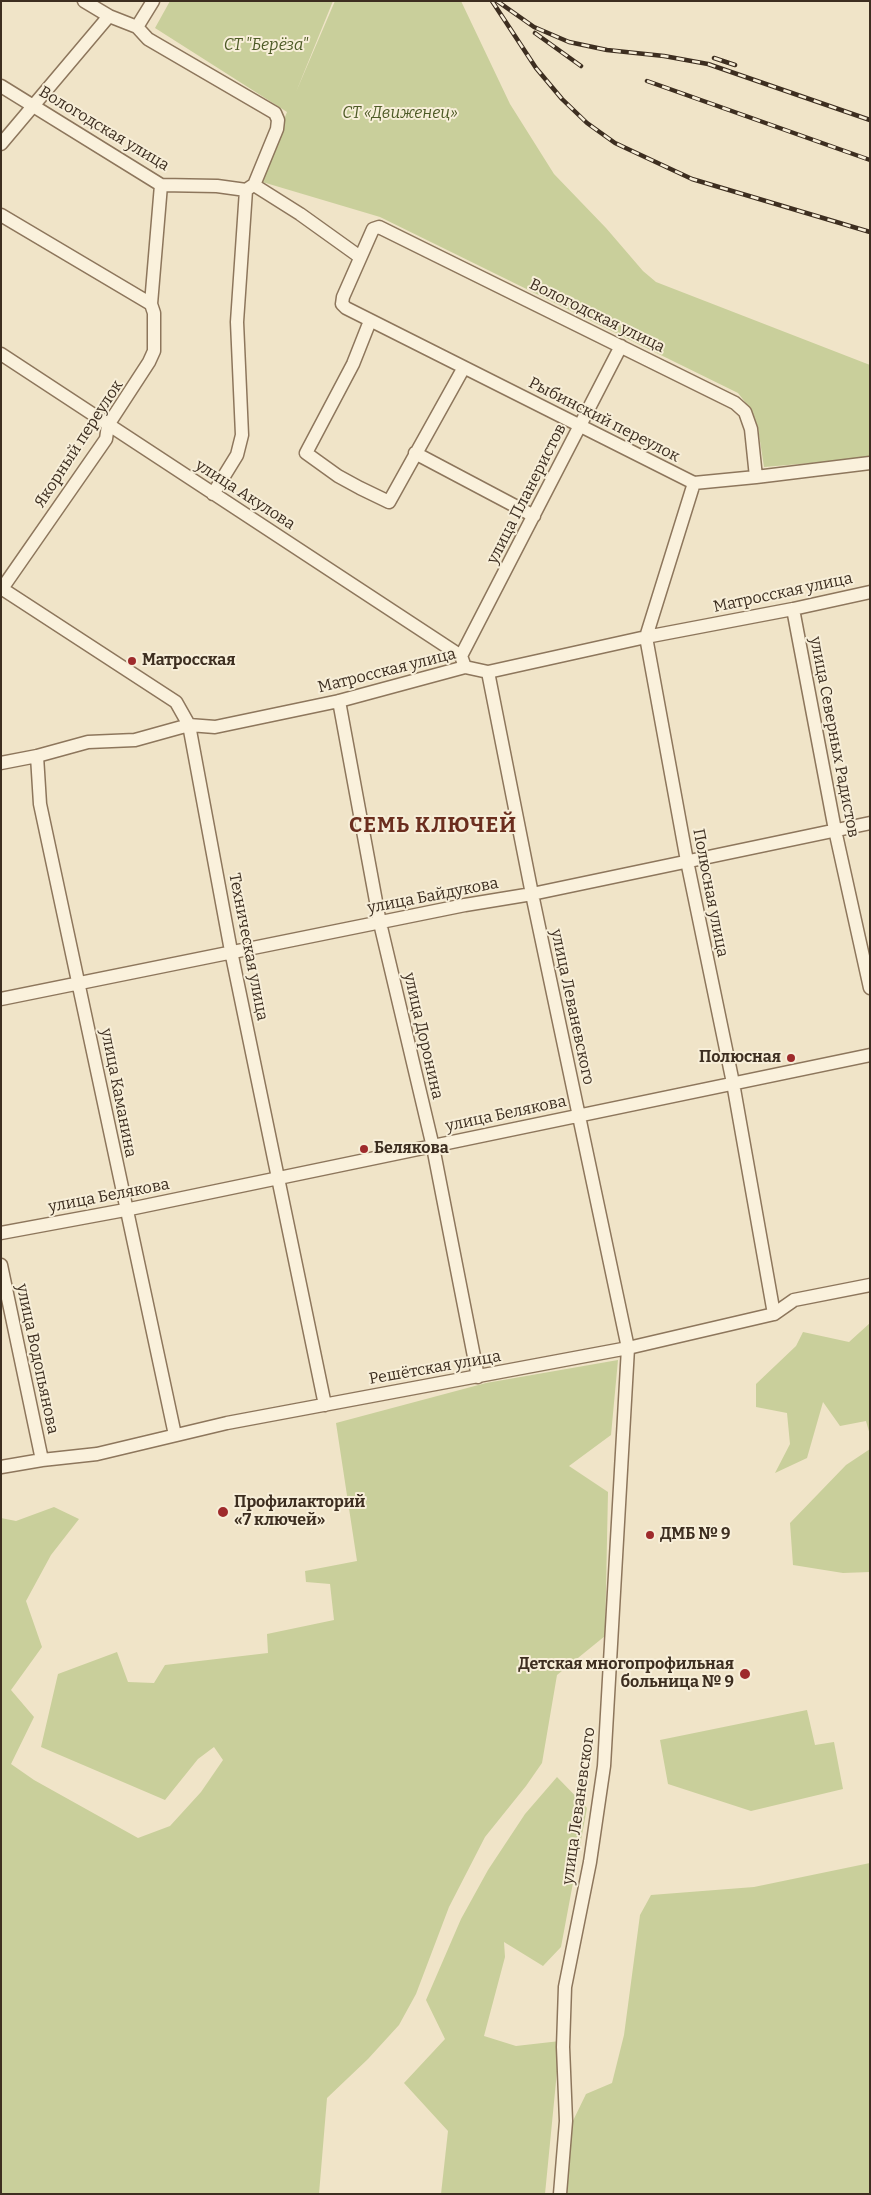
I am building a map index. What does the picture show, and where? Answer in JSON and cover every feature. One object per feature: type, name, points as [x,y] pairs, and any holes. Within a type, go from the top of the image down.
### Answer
[{"type":"street","points":[[84,1],[109,16],[137,27],[148,39],[275,113],[278,120],[277,128],[250,187],[237,322],[242,436],[237,455],[213,494]]},
{"type":"street","points":[[137,27],[153,1]]},
{"type":"street","points":[[1,144],[109,16]]},
{"type":"street","name":"Вологодская улица","points":[[1,86],[161,185],[250,187]]},
{"type":"street","name":"Якорный переулок","points":[[2,589],[106,439],[108,425],[136,385],[154,351],[154,313],[151,304],[161,185]]},
{"type":"street","points":[[250,187],[300,214],[360,257]]},
{"type":"street","points":[[1,215],[151,304]]},
{"type":"street","name":"Вологодская улица","points":[[360,257],[373,229],[379,227],[735,403],[745,412],[750,428],[756,477]]},
{"type":"street","name":"Рыбинский переулок","points":[[360,257],[342,304],[370,321],[463,369],[581,425],[694,484]]},
{"type":"street","points":[[370,321],[353,364],[306,453],[338,476],[389,502],[463,369]]},
{"type":"street","name":"улица Планеристов","points":[[463,662],[534,516],[621,346]]},
{"type":"street","name":"улица Акулова","points":[[1,354],[463,662]]},
{"type":"street","points":[[415,453],[534,516]]},
{"type":"street","points":[[694,484],[870,463]]},
{"type":"street","name":"Полюсная улица","points":[[694,484],[646,637],[687,861],[733,1083],[774,1314]]},
{"type":"street","name":"Техническая улица","points":[[2,589],[176,702],[190,725],[232,951],[325,1405]]},
{"type":"street","name":"Матросская улица","points":[[1,764],[88,742],[135,740],[190,725],[215,727],[339,701],[463,662],[488,672],[646,637],[793,609],[870,592]]},
{"type":"street","name":"улица Северных Радистов","points":[[793,609],[835,830],[870,988]]},
{"type":"street","name":"улица Леваневского","points":[[488,672],[532,894],[628,1348],[604,1766],[590,1862],[565,1987],[563,2047],[566,2122],[560,2194]]},
{"type":"street","name":"улица Доронина","points":[[339,701],[380,923],[433,1147],[478,1377]]},
{"type":"street","name":"улица Каманина","points":[[37,756],[40,804],[79,982],[125,1210],[175,1435]]},
{"type":"street","name":"улица Байдукова","points":[[1,999],[79,982],[164,967],[232,951],[465,905],[532,894],[870,823]]},
{"type":"street","name":"улица Белякова","points":[[1,1233],[125,1210],[278,1177],[433,1147],[579,1114],[870,1055]]},
{"type":"street","name":"улица Водопьянова","points":[[1,1265],[42,1460]]},
{"type":"street","name":"Решётская улица","points":[[1,1467],[97,1454],[175,1435],[325,1405],[628,1348],[774,1314],[794,1300],[870,1286]]},
{"type":"green space","name":"СТ «Движенец»","points":[[170,1],[333,1],[296,92],[335,1],[461,1],[510,104],[554,174],[606,228],[643,271],[656,282],[870,365],[870,458],[764,467],[758,428],[752,411],[738,393],[380,217],[259,181],[287,112],[155,28]]},
{"type":"green space","points":[[870,1323],[870,1435],[866,1421],[840,1426],[823,1402],[807,1458],[775,1473],[790,1444],[787,1413],[756,1407],[756,1384],[796,1346],[803,1332],[849,1342]]},
{"type":"green space","points":[[618,1360],[611,1435],[569,1466],[608,1492],[605,1636],[557,1675],[542,1763],[485,1837],[449,1907],[416,1994],[399,2025],[368,2059],[327,2098],[319,2194],[1,2194],[1,1518],[16,1521],[54,1507],[79,1519],[51,1555],[26,1601],[42,1647],[11,1690],[34,1717],[11,1764],[34,1780],[138,1838],[170,1826],[201,1792],[223,1760],[214,1747],[198,1759],[165,1800],[41,1747],[58,1674],[117,1652],[128,1682],[154,1683],[165,1665],[268,1653],[267,1634],[334,1620],[330,1584],[306,1582],[305,1571],[357,1561],[336,1423],[486,1383]]},
{"type":"green space","points":[[870,1449],[870,1572],[843,1573],[793,1565],[790,1523],[846,1465]]},
{"type":"green space","points":[[807,1710],[815,1745],[834,1742],[843,1789],[751,1811],[668,1784],[660,1740]]},
{"type":"green space","points":[[557,1777],[587,1808],[561,1947],[543,1966],[504,1942],[505,1957],[484,2036],[516,2046],[560,2041],[545,2194],[441,2194],[448,2131],[404,2083],[445,2039],[426,2000],[461,1919],[488,1870],[525,1814]]},
{"type":"green space","points":[[870,1863],[870,2194],[565,2194],[570,2127],[586,2094],[612,2083],[624,2035],[640,1915],[651,1895],[754,1887]]},
{"type":"railway","points":[[492,1],[536,68],[562,99],[587,123],[615,143],[692,179],[870,232]]},
{"type":"railway","points":[[497,1],[534,27],[569,42],[607,50],[664,56],[708,64],[870,120]]},
{"type":"railway","points":[[535,33],[581,66]]},
{"type":"railway","points":[[714,58],[735,65]]},
{"type":"railway","points":[[647,81],[870,160]]},
{"type":"place","name":"Матросская","points":[[132,661]]},
{"type":"place","name":"Полюсная","points":[[791,1058]]},
{"type":"place","name":"Белякова","points":[[364,1149]]},
{"type":"place","name":"Профилакторий «7 ключей»","points":[[223,1512]]},
{"type":"place","name":"ДМБ № 9","points":[[650,1535]]},
{"type":"place","name":"Детская многопрофильная больница № 9","points":[[745,1674]]},
{"type":"district","name":"СЕМЬ КЛЮЧЕЙ","points":[[433,826]]},
{"type":"park label","name":"СТ \"Берёза\"","points":[[266,46]]}]
